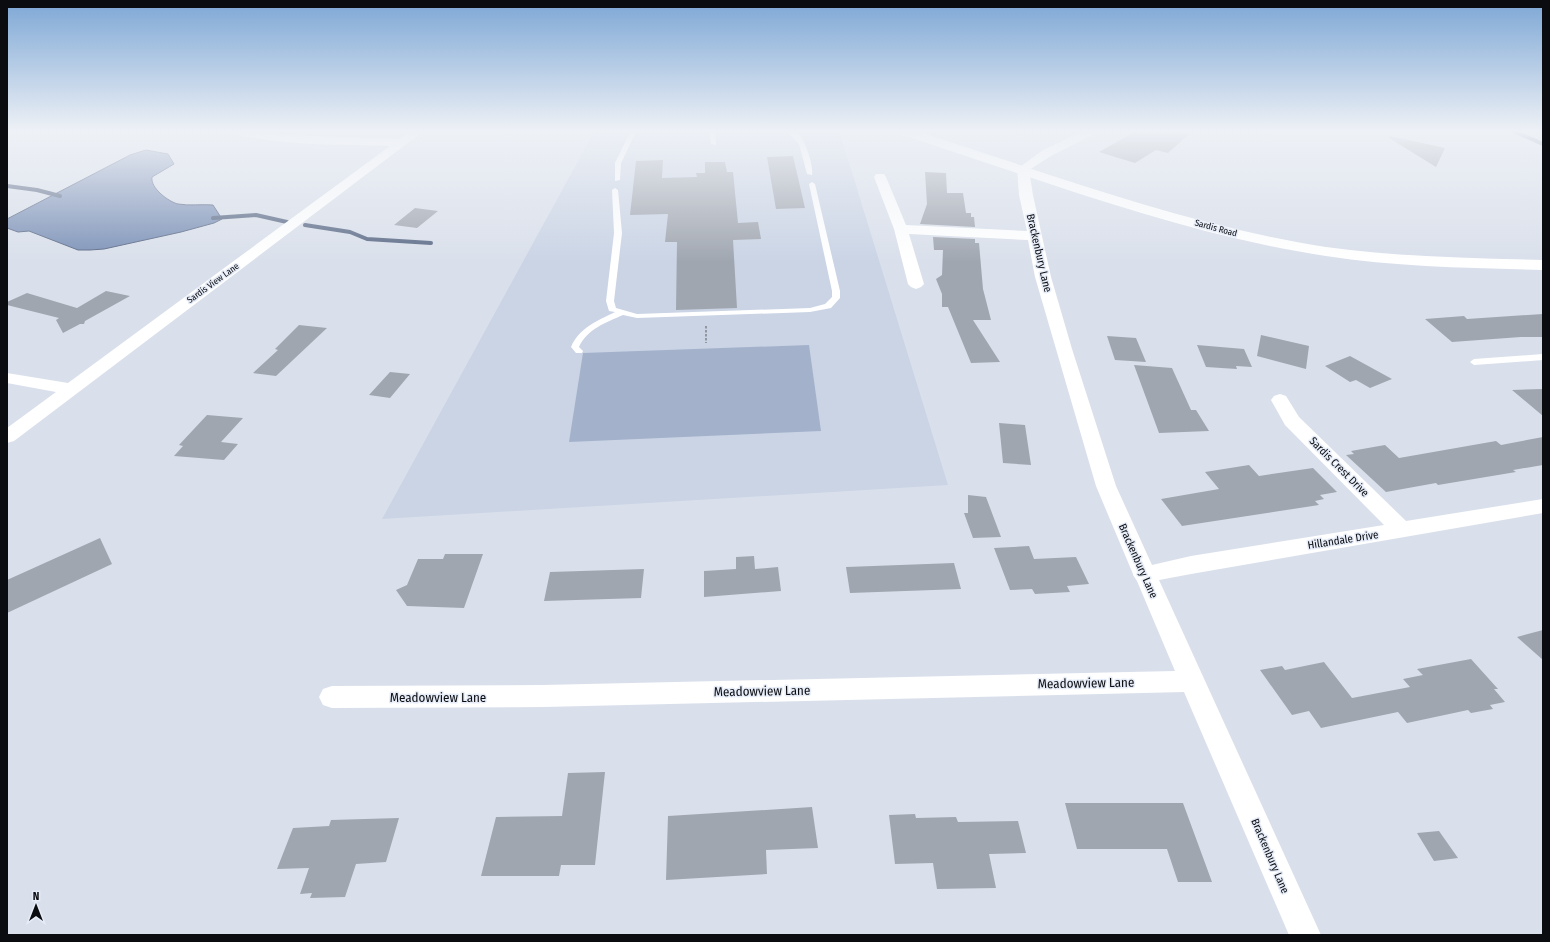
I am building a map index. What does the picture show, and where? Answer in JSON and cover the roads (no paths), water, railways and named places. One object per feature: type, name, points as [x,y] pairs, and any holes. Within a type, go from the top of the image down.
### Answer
[{"type":"main road","name":"Sardis Road","points":[[1039,174],[1200,224],[1252,238],[1296,246],[1362,255],[1432,262],[1543,265]]},
{"type":"street","name":"Sardis View Lane","points":[[7,437],[360,174]]},
{"type":"street","name":"Brackenbury Lane","points":[[1024,174],[1026,195],[1043,277],[1106,486],[1304,935]]},
{"type":"street","points":[[880,177],[901,229],[916,284]]},
{"type":"street","points":[[901,229],[1034,236]]},
{"type":"street","points":[[7,378],[70,389]]},
{"type":"street","name":"Sardis Crest Drive","points":[[1280,400],[1292,421],[1402,530]]},
{"type":"street","name":"Hillandale Drive","points":[[1144,575],[1191,565],[1543,506]]},
{"type":"street","name":"Meadowview Lane","points":[[332,698],[542,696],[1193,681]]},
{"type":"lane","points":[[617,174],[617,180]]},
{"type":"lane","points":[[615,190],[618,233],[610,301],[612,309],[637,316],[645,316],[810,310],[828,306],[836,298],[836,291],[812,184]]},
{"type":"lane","points":[[579,351],[575,347],[577,341],[584,334],[622,312]]},
{"type":"lane","points":[[1474,362],[1543,357]]},
{"type":"waterway","points":[[7,186],[37,190],[60,196]]},
{"type":"waterway","points":[[213,218],[256,215],[287,222]]},
{"type":"waterway","points":[[305,225],[350,232],[367,239],[431,243]]}]
